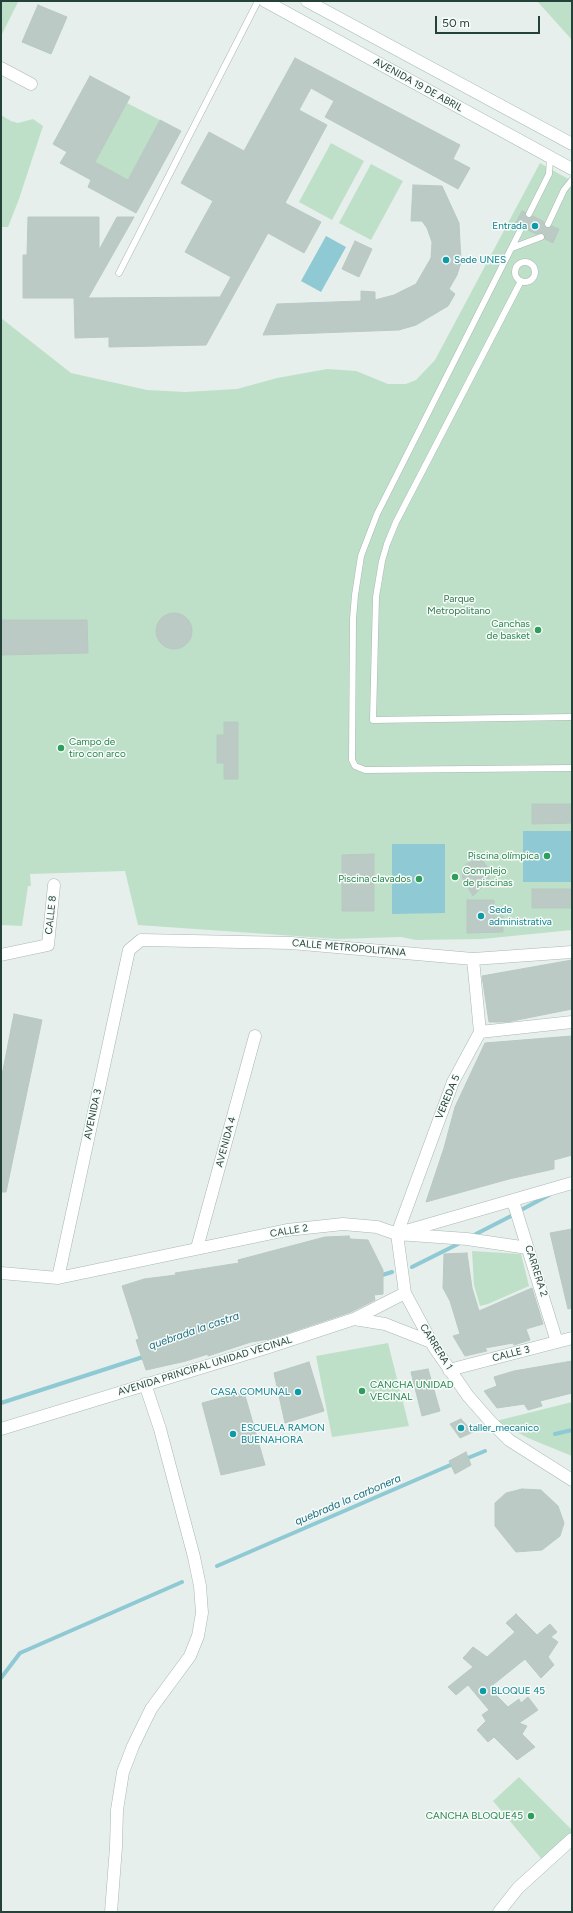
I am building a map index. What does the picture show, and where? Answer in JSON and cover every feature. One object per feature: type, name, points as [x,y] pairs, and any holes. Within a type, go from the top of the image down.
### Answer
[{"type":"street","name":"AVENIDA 19 DE ABRIL","points":[[265,1],[572,169]]},
{"type":"street","name":"AVENIDA 19 DE ABRIL","points":[[307,1],[572,144]]},
{"type":"street","points":[[1,68],[31,84]]},
{"type":"street","name":"CALLE 8","points":[[1,955],[48,945],[54,885]]},
{"type":"street","name":"CALLE METROPOLITANA","points":[[129,950],[141,940],[170,940],[291,943],[472,959],[572,952]]},
{"type":"street","name":"AVENIDA 3","points":[[58,1278],[129,950]]},
{"type":"street","points":[[472,959],[480,1032],[572,1022]]},
{"type":"street","name":"VEREDA 5","points":[[397,1234],[448,1095],[480,1032]]},
{"type":"street","name":"AVENIDA 4","points":[[197,1248],[255,1036]]},
{"type":"street","points":[[397,1234],[513,1202],[572,1183]]},
{"type":"street","name":"CARRERA 2","points":[[513,1202],[557,1342]]},
{"type":"street","name":"CALLE 2","points":[[1,1274],[58,1278],[287,1230],[343,1224],[378,1227],[397,1234],[467,1239],[528,1248]]},
{"type":"street","name":"CARRERA 1","points":[[397,1234],[405,1293],[431,1342],[449,1370],[468,1396],[509,1440],[572,1480]]},
{"type":"street","name":"AVENIDA PRINCIPAL UNIDAD VECINAL","points":[[1,1429],[269,1347],[354,1319],[405,1293]]},
{"type":"street","points":[[354,1319],[385,1324],[431,1342]]},
{"type":"street","name":"CALLE 3","points":[[449,1370],[572,1338]]},
{"type":"street","points":[[111,1912],[116,1847],[116,1810],[123,1772],[133,1746],[151,1709],[190,1656],[198,1636],[202,1613],[200,1586],[194,1557],[160,1429],[145,1384]]},
{"type":"street","points":[[499,1912],[518,1888],[572,1839]]},
{"type":"lane","points":[[119,273],[258,1]]},
{"type":"lane","points":[[529,214],[549,174],[550,158]]},
{"type":"lane","points":[[548,224],[564,190],[572,180]]},
{"type":"lane","points":[[522,227],[377,514],[361,556],[353,619],[352,760],[359,769],[365,770],[572,768]]},
{"type":"lane","points":[[512,248],[542,237]]},
{"type":"lane","points":[[521,281],[396,522],[382,561],[374,620],[373,720],[572,718]]},
{"type":"green space","points":[[1,1],[18,2],[1,36]]},
{"type":"green space","points":[[537,1],[572,1],[572,40]]},
{"type":"green space","points":[[127,103],[160,120],[128,180],[95,162]]},
{"type":"green space","points":[[1,115],[18,123],[33,119],[43,126],[19,199],[8,227],[1,227]]},
{"type":"green space","points":[[331,143],[364,161],[332,220],[299,202]]},
{"type":"green space","name":"Parque Metropolitano","points":[[540,163],[572,181],[572,930],[482,939],[416,940],[401,937],[338,939],[138,925],[125,871],[30,874],[31,886],[28,886],[22,926],[1,925],[1,318],[71,373],[147,390],[185,392],[237,389],[277,378],[327,369],[356,371],[388,384],[406,384],[416,380],[435,360]]},
{"type":"green space","points":[[371,164],[403,181],[371,240],[339,223]]},
{"type":"green space","points":[[472,1251],[521,1254],[529,1286],[480,1306],[474,1285]]},
{"type":"green space","name":"CANCHA UNIDAD VECINAL","points":[[388,1343],[409,1426],[332,1437],[316,1356]]},
{"type":"green space","points":[[572,1402],[572,1456],[528,1438],[496,1421]]},
{"type":"green space","name":"CANCHA BLOQUE45","points":[[519,1777],[572,1830],[572,1833],[545,1863],[493,1801]]},
{"type":"water","points":[[326,236],[346,247],[321,292],[301,281]]},
{"type":"water","name":"Piscina olímpica","points":[[523,831],[572,831],[572,882],[523,882]]},
{"type":"water","name":"Piscina clavados","points":[[392,844],[445,844],[445,913],[392,914]]},
{"type":"building","points":[[38,5],[67,17],[51,54],[22,42]]},
{"type":"building","points":[[295,58],[460,145],[453,159],[470,168],[458,189],[325,117],[334,101],[311,88],[299,110],[327,125],[285,203],[321,222],[304,253],[268,233],[206,345],[109,347],[109,337],[75,338],[74,298],[23,298],[23,255],[27,255],[28,217],[99,217],[99,250],[117,217],[134,217],[88,298],[220,297],[231,277],[185,252],[213,201],[181,183],[209,132],[244,151]]},
{"type":"building","points":[[90,76],[130,97],[95,162],[128,180],[160,120],[181,131],[136,213],[88,187],[91,180],[60,163],[67,152],[53,144]]},
{"type":"building","name":"Sede UNES","points":[[413,185],[442,186],[459,223],[461,262],[457,275],[449,289],[455,294],[448,306],[416,325],[399,330],[263,335],[277,304],[361,301],[361,291],[375,292],[375,300],[394,295],[416,284],[431,258],[432,242],[427,228],[422,221],[411,221]]},
{"type":"building","name":"Entrada","points":[[522,211],[525,212],[527,218],[533,216],[544,222],[546,228],[552,226],[559,229],[553,243],[545,239],[544,233],[536,234],[526,229],[526,225],[524,223],[518,225],[515,224]]},
{"type":"building","points":[[355,241],[372,249],[359,277],[342,269]]},
{"type":"building","points":[[178,613],[187,618],[191,624],[191,638],[187,644],[178,649],[170,649],[161,644],[157,638],[156,627],[161,618],[167,614]]},
{"type":"building","points":[[1,620],[87,620],[88,653],[1,655]]},
{"type":"building","points":[[224,722],[238,722],[238,779],[224,779],[224,763],[217,763],[217,735],[224,735]]},
{"type":"building","points":[[532,804],[572,804],[572,823],[532,824]]},
{"type":"building","points":[[374,854],[374,911],[342,911],[342,855]]},
{"type":"building","points":[[473,861],[483,861],[490,871],[488,881],[473,896],[463,879],[462,873],[466,864]]},
{"type":"building","points":[[532,889],[572,889],[572,908],[532,908]]},
{"type":"building","name":"Sede administrativa","points":[[467,900],[494,900],[494,916],[503,916],[503,932],[467,933]]},
{"type":"building","points":[[572,960],[572,1009],[507,1022],[489,1022],[482,976]]},
{"type":"building","points":[[14,1014],[42,1020],[6,1192],[1,1192],[1,1080]]},
{"type":"building","points":[[572,1036],[572,1155],[554,1160],[554,1169],[509,1179],[426,1202],[444,1148],[455,1107],[485,1043]]},
{"type":"building","points":[[572,1229],[572,1308],[568,1309],[550,1233]]},
{"type":"building","points":[[349,1236],[350,1239],[368,1240],[383,1270],[383,1294],[374,1295],[375,1300],[351,1312],[270,1339],[251,1342],[208,1356],[208,1354],[186,1361],[146,1370],[136,1340],[139,1339],[122,1286],[144,1279],[176,1275],[175,1273],[239,1263],[238,1260],[325,1237]]},
{"type":"building","points":[[467,1253],[472,1288],[479,1311],[532,1288],[543,1324],[526,1329],[530,1340],[514,1345],[513,1343],[485,1348],[487,1351],[465,1356],[453,1336],[460,1334],[450,1301],[443,1288],[444,1254]]},
{"type":"building","points":[[572,1361],[572,1393],[540,1401],[542,1406],[528,1410],[524,1404],[497,1408],[484,1391],[497,1386],[494,1377],[514,1371]]},
{"type":"building","name":"CASA COMUNAL","points":[[309,1362],[324,1411],[285,1423],[274,1373]]},
{"type":"building","points":[[428,1369],[440,1411],[422,1416],[411,1372]]},
{"type":"building","name":"ESCUELA RAMON BUENAHORA","points":[[244,1392],[265,1465],[221,1475],[202,1403]]},
{"type":"building","name":"taller_mecanico","points":[[461,1419],[473,1432],[460,1438],[450,1424]]},
{"type":"building","points":[[466,1452],[471,1465],[455,1474],[449,1461]]},
{"type":"building","points":[[522,1489],[541,1490],[558,1506],[564,1523],[560,1536],[542,1550],[516,1552],[495,1526],[495,1503],[506,1493]]},
{"type":"building","name":"BLOQUE 45","points":[[516,1614],[537,1635],[550,1624],[557,1632],[551,1637],[558,1642],[548,1657],[554,1665],[541,1678],[525,1659],[489,1688],[508,1707],[519,1699],[521,1703],[528,1697],[538,1710],[519,1723],[527,1726],[522,1734],[535,1747],[517,1760],[494,1737],[488,1742],[477,1730],[486,1721],[482,1715],[489,1710],[468,1685],[456,1695],[448,1687],[473,1667],[463,1658],[473,1647],[487,1657],[515,1632],[506,1623]]},
{"type":"waterway","name":"quebrada la castra","points":[[521,1210],[549,1195]]},
{"type":"waterway","name":"quebrada la castra","points":[[476,1234],[515,1214]]},
{"type":"waterway","name":"quebrada la castra","points":[[412,1267],[460,1243]]},
{"type":"waterway","name":"quebrada la castra","points":[[379,1276],[392,1272]]},
{"type":"waterway","name":"quebrada la castra","points":[[1,1403],[146,1356]]},
{"type":"waterway","name":"quebrada la carbonera","points":[[555,1434],[572,1430]]},
{"type":"waterway","name":"quebrada la carbonera","points":[[463,1460],[485,1451]]},
{"type":"waterway","name":"quebrada la carbonera","points":[[217,1566],[455,1463]]},
{"type":"waterway","name":"quebrada la carbonera","points":[[1,1678],[20,1653],[182,1582]]},
{"type":"place","name":"Entrada","points":[[535,226]]},
{"type":"place","name":"Sede UNES","points":[[446,260]]},
{"type":"place","name":"Canchas de basket","points":[[538,630]]},
{"type":"place","name":"Campo de tiro con arco","points":[[61,748]]},
{"type":"place","name":"Piscina olímpica","points":[[547,856]]},
{"type":"place","name":"Complejo de piscinas","points":[[455,877]]},
{"type":"place","name":"Piscina clavados","points":[[419,879]]},
{"type":"place","name":"Sede administrativa","points":[[481,916]]},
{"type":"place","name":"CANCHA UNIDAD VECINAL","points":[[362,1391]]},
{"type":"place","name":"CASA COMUNAL","points":[[298,1392]]},
{"type":"place","name":"taller_mecanico","points":[[461,1428]]},
{"type":"place","name":"ESCUELA RAMON BUENAHORA","points":[[233,1434]]},
{"type":"place","name":"BLOQUE 45","points":[[483,1691]]},
{"type":"place","name":"CANCHA BLOQUE45","points":[[531,1816]]}]
